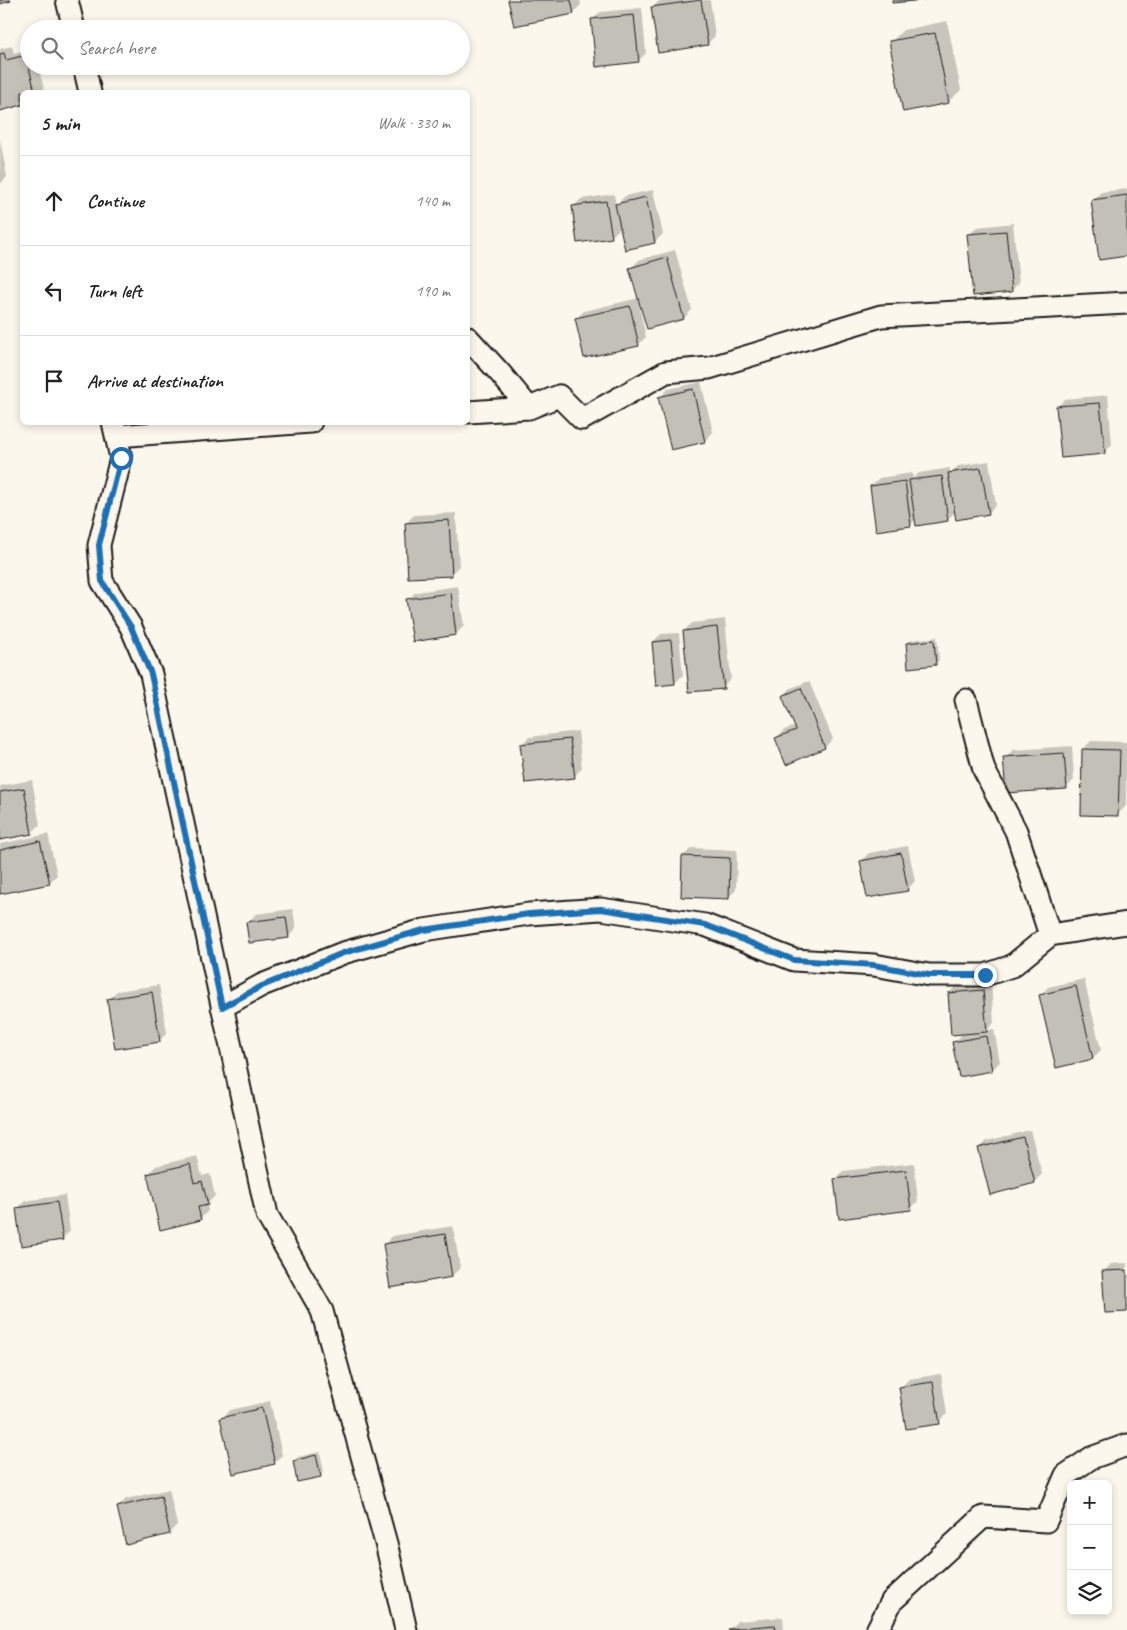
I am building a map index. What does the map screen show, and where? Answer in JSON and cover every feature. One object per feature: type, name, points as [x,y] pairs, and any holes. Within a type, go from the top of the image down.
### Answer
[{"type":"street","points":[[67,0],[72,20]]},
{"type":"street","points":[[86,75],[90,90]]},
{"type":"street","points":[[470,412],[528,408],[559,396],[582,419],[666,372],[709,368],[881,316],[1127,303]]},
{"type":"street","points":[[470,340],[528,408]]},
{"type":"street","points":[[227,425],[115,429],[121,458],[99,545],[102,581],[131,627],[151,674],[267,1215],[322,1311],[387,1546],[406,1630]]},
{"type":"street","points":[[966,700],[984,770],[1016,831],[1050,935]]},
{"type":"street","points":[[222,1007],[262,986],[343,953],[424,930],[529,914],[601,909],[705,925],[794,960],[874,965],[929,975],[985,975],[1012,966],[1050,935],[1127,923]]},
{"type":"street","points":[[876,1630],[892,1602],[983,1517],[1046,1522],[1066,1475],[1091,1458],[1127,1445]]},
{"type":"building","points":[[0,0],[10,0],[11,1],[0,4]]},
{"type":"building","points":[[508,0],[571,0],[574,14],[514,26]]},
{"type":"building","points":[[701,0],[708,45],[658,53],[651,7]]},
{"type":"building","points":[[892,0],[924,0],[892,3]]},
{"type":"building","points":[[634,15],[639,62],[596,67],[591,19]]},
{"type":"building","points":[[935,33],[949,103],[903,112],[889,41]]},
{"type":"building","points":[[4,53],[6,60],[20,56],[20,75],[31,75],[35,90],[20,90],[20,106],[0,111],[0,54]]},
{"type":"building","points":[[1127,195],[1127,256],[1099,260],[1091,200]]},
{"type":"building","points":[[646,197],[655,243],[625,250],[615,204]]},
{"type":"building","points":[[606,201],[612,238],[577,243],[572,206]]},
{"type":"building","points":[[1006,231],[1012,292],[973,296],[967,234]]},
{"type":"building","points":[[667,257],[684,319],[647,329],[629,268]]},
{"type":"building","points":[[630,306],[639,346],[584,358],[575,318]]},
{"type":"building","points":[[693,389],[705,442],[671,450],[658,397]]},
{"type":"building","points":[[1100,403],[1105,454],[1061,458],[1056,406]]},
{"type":"building","points":[[981,468],[989,514],[956,520],[948,473]]},
{"type":"building","points":[[942,476],[948,521],[916,526],[909,480]]},
{"type":"building","points":[[905,481],[911,526],[876,531],[870,486]]},
{"type":"building","points":[[449,520],[452,576],[408,578],[405,523]]},
{"type":"building","points":[[451,593],[456,635],[413,642],[406,599]]},
{"type":"building","points":[[717,627],[724,689],[689,692],[683,631]]},
{"type":"building","points":[[671,640],[675,684],[656,686],[652,642]]},
{"type":"building","points":[[934,640],[936,665],[908,668],[906,643]]},
{"type":"building","points":[[801,688],[825,748],[786,765],[775,738],[796,730],[782,696]]},
{"type":"building","points":[[570,739],[575,778],[525,783],[520,744]]},
{"type":"building","points":[[1082,749],[1120,750],[1118,816],[1081,815]]},
{"type":"building","points":[[1064,753],[1067,789],[1006,793],[1003,757]]},
{"type":"building","points":[[24,788],[32,834],[0,840],[0,792]]},
{"type":"building","points":[[40,841],[50,884],[0,894],[0,850]]},
{"type":"building","points":[[901,853],[908,891],[867,898],[860,861]]},
{"type":"building","points":[[682,856],[730,858],[729,899],[681,897]]},
{"type":"building","points":[[286,917],[289,938],[249,943],[246,922]]},
{"type":"building","points":[[1076,986],[1093,1059],[1056,1068],[1039,995]]},
{"type":"building","points":[[983,990],[987,1032],[951,1035],[948,993]]},
{"type":"building","points":[[152,992],[160,1042],[115,1049],[107,999]]},
{"type":"building","points":[[986,1036],[992,1071],[959,1077],[952,1042]]},
{"type":"building","points":[[1023,1137],[1035,1183],[990,1195],[978,1148]]},
{"type":"building","points":[[190,1164],[194,1183],[202,1181],[208,1205],[198,1207],[201,1220],[160,1230],[147,1174]]},
{"type":"building","points":[[906,1170],[911,1210],[839,1219],[834,1179]]},
{"type":"building","points":[[57,1202],[63,1240],[21,1246],[16,1208]]},
{"type":"building","points":[[445,1234],[452,1277],[390,1288],[383,1244]]},
{"type":"building","points":[[1127,1270],[1127,1312],[1105,1313],[1102,1271]]},
{"type":"building","points":[[933,1382],[940,1424],[906,1429],[899,1387]]},
{"type":"building","points":[[262,1408],[275,1464],[233,1474],[220,1418]]},
{"type":"building","points":[[316,1455],[321,1477],[297,1482],[293,1461]]},
{"type":"building","points":[[161,1496],[170,1534],[126,1545],[117,1507]]},
{"type":"building","points":[[775,1625],[776,1630],[728,1630],[728,1629]]},
{"type":"route","points":[[121,458],[99,545],[102,581],[131,627],[151,674],[222,1007],[262,986],[343,953],[424,930],[529,914],[601,909],[705,925],[794,960],[874,965],[929,975],[985,975]]}]
